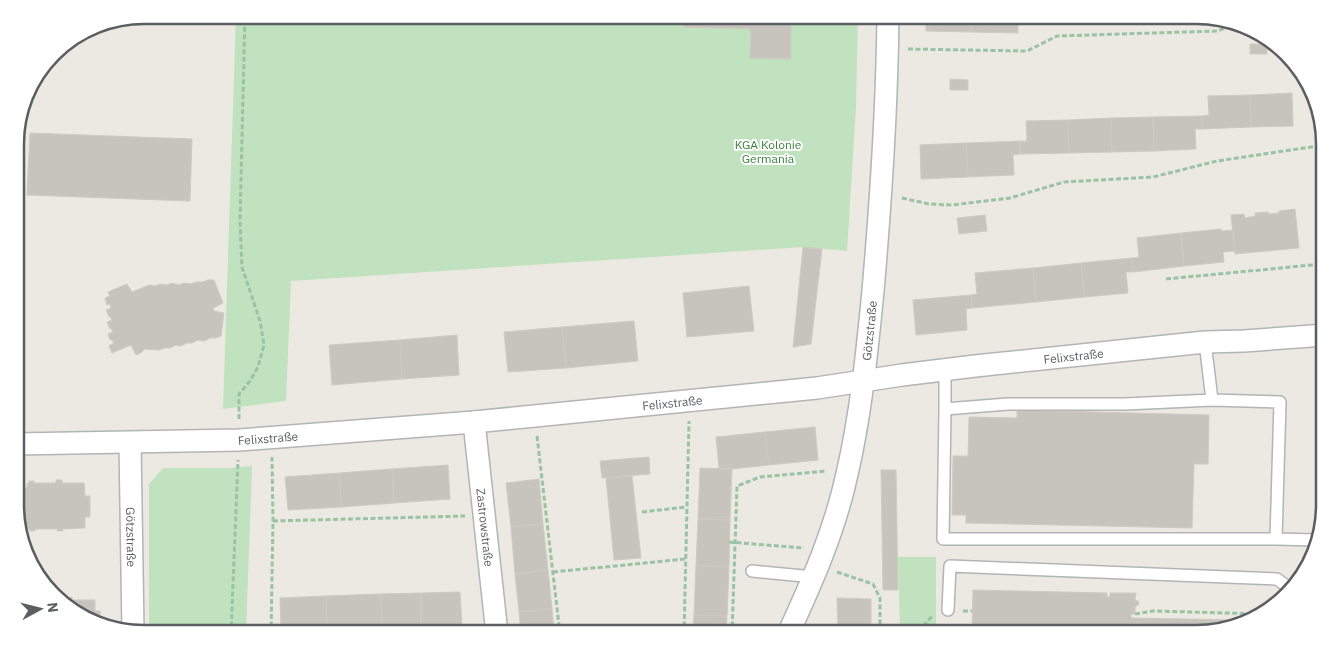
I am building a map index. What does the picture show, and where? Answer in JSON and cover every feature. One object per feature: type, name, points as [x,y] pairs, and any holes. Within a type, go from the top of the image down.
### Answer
[{"type":"street","name":"Götzstraße","points":[[792,625],[819,564],[848,475],[864,381],[881,196],[888,24]]},
{"type":"street","name":"Felixstraße","points":[[24,444],[239,440],[474,422],[817,388],[976,366],[1205,342],[1316,335]]},
{"type":"street","name":"Zastrowstraße","points":[[474,422],[496,625]]},
{"type":"street","name":"Götzstraße","points":[[130,443],[133,624]]},
{"type":"lane","points":[[1205,342],[1212,400]]},
{"type":"lane","points":[[945,370],[943,539],[1311,540]]},
{"type":"lane","points":[[945,409],[1008,404],[1125,404],[1212,400],[1280,402],[1276,539]]},
{"type":"lane","points":[[752,571],[819,564]]},
{"type":"lane","points":[[948,610],[950,566],[1277,579],[1285,585]]},
{"type":"path","points":[[231,625],[239,440],[239,394],[250,381],[258,367],[264,345],[260,321],[242,267],[240,221],[246,24]]},
{"type":"path","points":[[887,49],[1027,51],[1057,36],[1218,32],[1226,28]]},
{"type":"path","points":[[881,196],[952,206],[1010,198],[1064,182],[1153,178],[1217,161],[1316,146]]},
{"type":"path","points":[[1166,279],[1316,265]]},
{"type":"path","points":[[684,625],[689,400]]},
{"type":"path","points":[[535,416],[559,625]]},
{"type":"path","points":[[270,438],[273,464],[271,625]]},
{"type":"path","points":[[732,625],[738,486],[760,477],[826,471],[848,475]]},
{"type":"path","points":[[642,512],[686,507]]},
{"type":"path","points":[[273,521],[484,516]]},
{"type":"path","points":[[729,542],[819,564],[873,584],[880,598],[880,625]]},
{"type":"path","points":[[553,572],[686,559]]},
{"type":"path","points":[[1135,614],[1153,611],[1248,614]]},
{"type":"green space","name":"KGA Kolonie Germania","points":[[236,24],[858,24],[856,107],[847,251],[803,247],[291,281],[286,401],[223,409]]},
{"type":"green space","points":[[252,466],[246,625],[149,625],[149,484],[163,468],[230,468]]},
{"type":"green space","points":[[898,557],[936,557],[936,625],[900,625]]},
{"type":"building","points":[[683,24],[791,24],[791,59],[750,58],[751,29],[683,27]]},
{"type":"building","points":[[926,24],[971,24],[971,32],[926,31]]},
{"type":"building","points":[[971,24],[1018,24],[1018,33],[971,32]]},
{"type":"building","points":[[1250,44],[1263,44],[1267,47],[1267,54],[1250,54]]},
{"type":"building","points":[[950,79],[968,80],[968,90],[950,90]]},
{"type":"building","points":[[1292,93],[1293,126],[1251,127],[1250,95]]},
{"type":"building","points":[[1250,95],[1251,127],[1202,129],[1202,116],[1209,115],[1208,96]]},
{"type":"building","points":[[1202,116],[1202,129],[1195,129],[1196,149],[1154,151],[1153,117]]},
{"type":"building","points":[[1153,117],[1154,151],[1112,152],[1111,118]]},
{"type":"building","points":[[1111,118],[1112,152],[1069,153],[1068,120]]},
{"type":"building","points":[[1068,120],[1069,153],[1020,154],[1020,141],[1027,141],[1026,121]]},
{"type":"building","points":[[30,133],[192,139],[190,201],[27,195]]},
{"type":"building","points":[[1020,141],[1020,154],[1013,155],[1014,175],[968,177],[966,143]]},
{"type":"building","points":[[966,143],[968,177],[921,179],[920,145]]},
{"type":"building","points":[[1295,209],[1299,248],[1235,254],[1231,215],[1244,214],[1245,218],[1255,216],[1255,213],[1279,213],[1279,211]]},
{"type":"building","points":[[985,215],[987,231],[959,234],[957,218]]},
{"type":"building","points":[[1221,229],[1222,231],[1233,230],[1235,251],[1223,252],[1224,262],[1184,266],[1181,233]]},
{"type":"building","points":[[1181,233],[1184,266],[1133,272],[1132,258],[1139,257],[1137,238]]},
{"type":"building","points":[[803,247],[822,249],[811,344],[793,347]]},
{"type":"building","points":[[1132,258],[1133,272],[1126,272],[1128,293],[1085,297],[1081,263]]},
{"type":"building","points":[[1081,263],[1085,297],[1036,302],[1033,268]]},
{"type":"building","points":[[1033,268],[1036,302],[972,308],[971,295],[977,294],[975,273]]},
{"type":"building","points":[[214,280],[223,303],[213,308],[214,311],[224,313],[221,336],[159,350],[144,349],[136,355],[131,345],[112,353],[109,346],[114,343],[110,340],[108,334],[113,332],[107,322],[112,320],[106,310],[111,308],[110,304],[107,305],[105,298],[110,296],[108,292],[127,284],[132,292],[149,285],[191,284]]},
{"type":"building","points":[[749,286],[754,331],[687,337],[683,293]]},
{"type":"building","points":[[971,295],[972,308],[966,309],[967,330],[916,335],[913,300]]},
{"type":"building","points":[[634,321],[638,361],[566,368],[562,327]]},
{"type":"building","points":[[562,327],[566,368],[508,372],[504,332]]},
{"type":"building","points":[[457,335],[459,375],[402,379],[400,340]]},
{"type":"building","points":[[400,340],[402,379],[332,385],[329,345]]},
{"type":"building","points":[[1017,410],[1209,415],[1208,464],[1194,464],[1192,528],[966,523],[966,515],[952,515],[953,456],[968,456],[969,417],[1017,418]]},
{"type":"building","points":[[815,427],[818,460],[769,465],[765,432]]},
{"type":"building","points":[[765,432],[769,465],[732,469],[719,468],[716,437]]},
{"type":"building","points":[[649,457],[650,474],[602,478],[600,461]]},
{"type":"building","points":[[448,465],[450,499],[394,503],[392,469]]},
{"type":"building","points":[[700,468],[732,469],[730,520],[698,519]]},
{"type":"building","points":[[392,469],[394,503],[342,507],[339,473]]},
{"type":"building","points":[[881,470],[896,470],[898,590],[883,590]]},
{"type":"building","points":[[339,473],[342,507],[288,510],[285,477]]},
{"type":"building","points":[[632,476],[641,558],[614,560],[606,478]]},
{"type":"building","points":[[539,479],[543,524],[511,527],[506,483]]},
{"type":"building","points":[[56,480],[62,480],[62,483],[84,483],[85,496],[90,496],[90,517],[85,517],[85,528],[62,529],[63,531],[57,531],[57,529],[35,529],[35,531],[30,531],[25,521],[24,488],[27,488],[29,481],[34,481],[34,483],[56,483]]},
{"type":"building","points":[[698,519],[730,520],[729,567],[696,566]]},
{"type":"building","points":[[543,524],[548,570],[515,574],[511,527]]},
{"type":"building","points":[[696,566],[729,567],[727,616],[694,615]]},
{"type":"building","points":[[548,570],[552,609],[519,612],[515,574]]},
{"type":"building","points":[[973,590],[1107,593],[1107,597],[1110,597],[1110,593],[1136,593],[1135,600],[1139,604],[1135,607],[1135,614],[1131,614],[1131,618],[1231,620],[1204,625],[972,625]]},
{"type":"building","points":[[460,592],[462,625],[421,625],[421,593]]},
{"type":"building","points":[[421,593],[421,625],[382,625],[381,594]]},
{"type":"building","points":[[381,594],[382,625],[327,625],[326,596]]},
{"type":"building","points":[[326,596],[327,625],[281,625],[280,598]]},
{"type":"building","points":[[72,597],[72,600],[95,600],[95,611],[100,611],[100,617],[91,613],[68,598]]},
{"type":"building","points":[[837,598],[871,599],[871,625],[838,625]]},
{"type":"building","points":[[552,609],[553,625],[520,625],[519,612]]},
{"type":"building","points":[[694,615],[727,616],[726,625],[693,625]]}]
